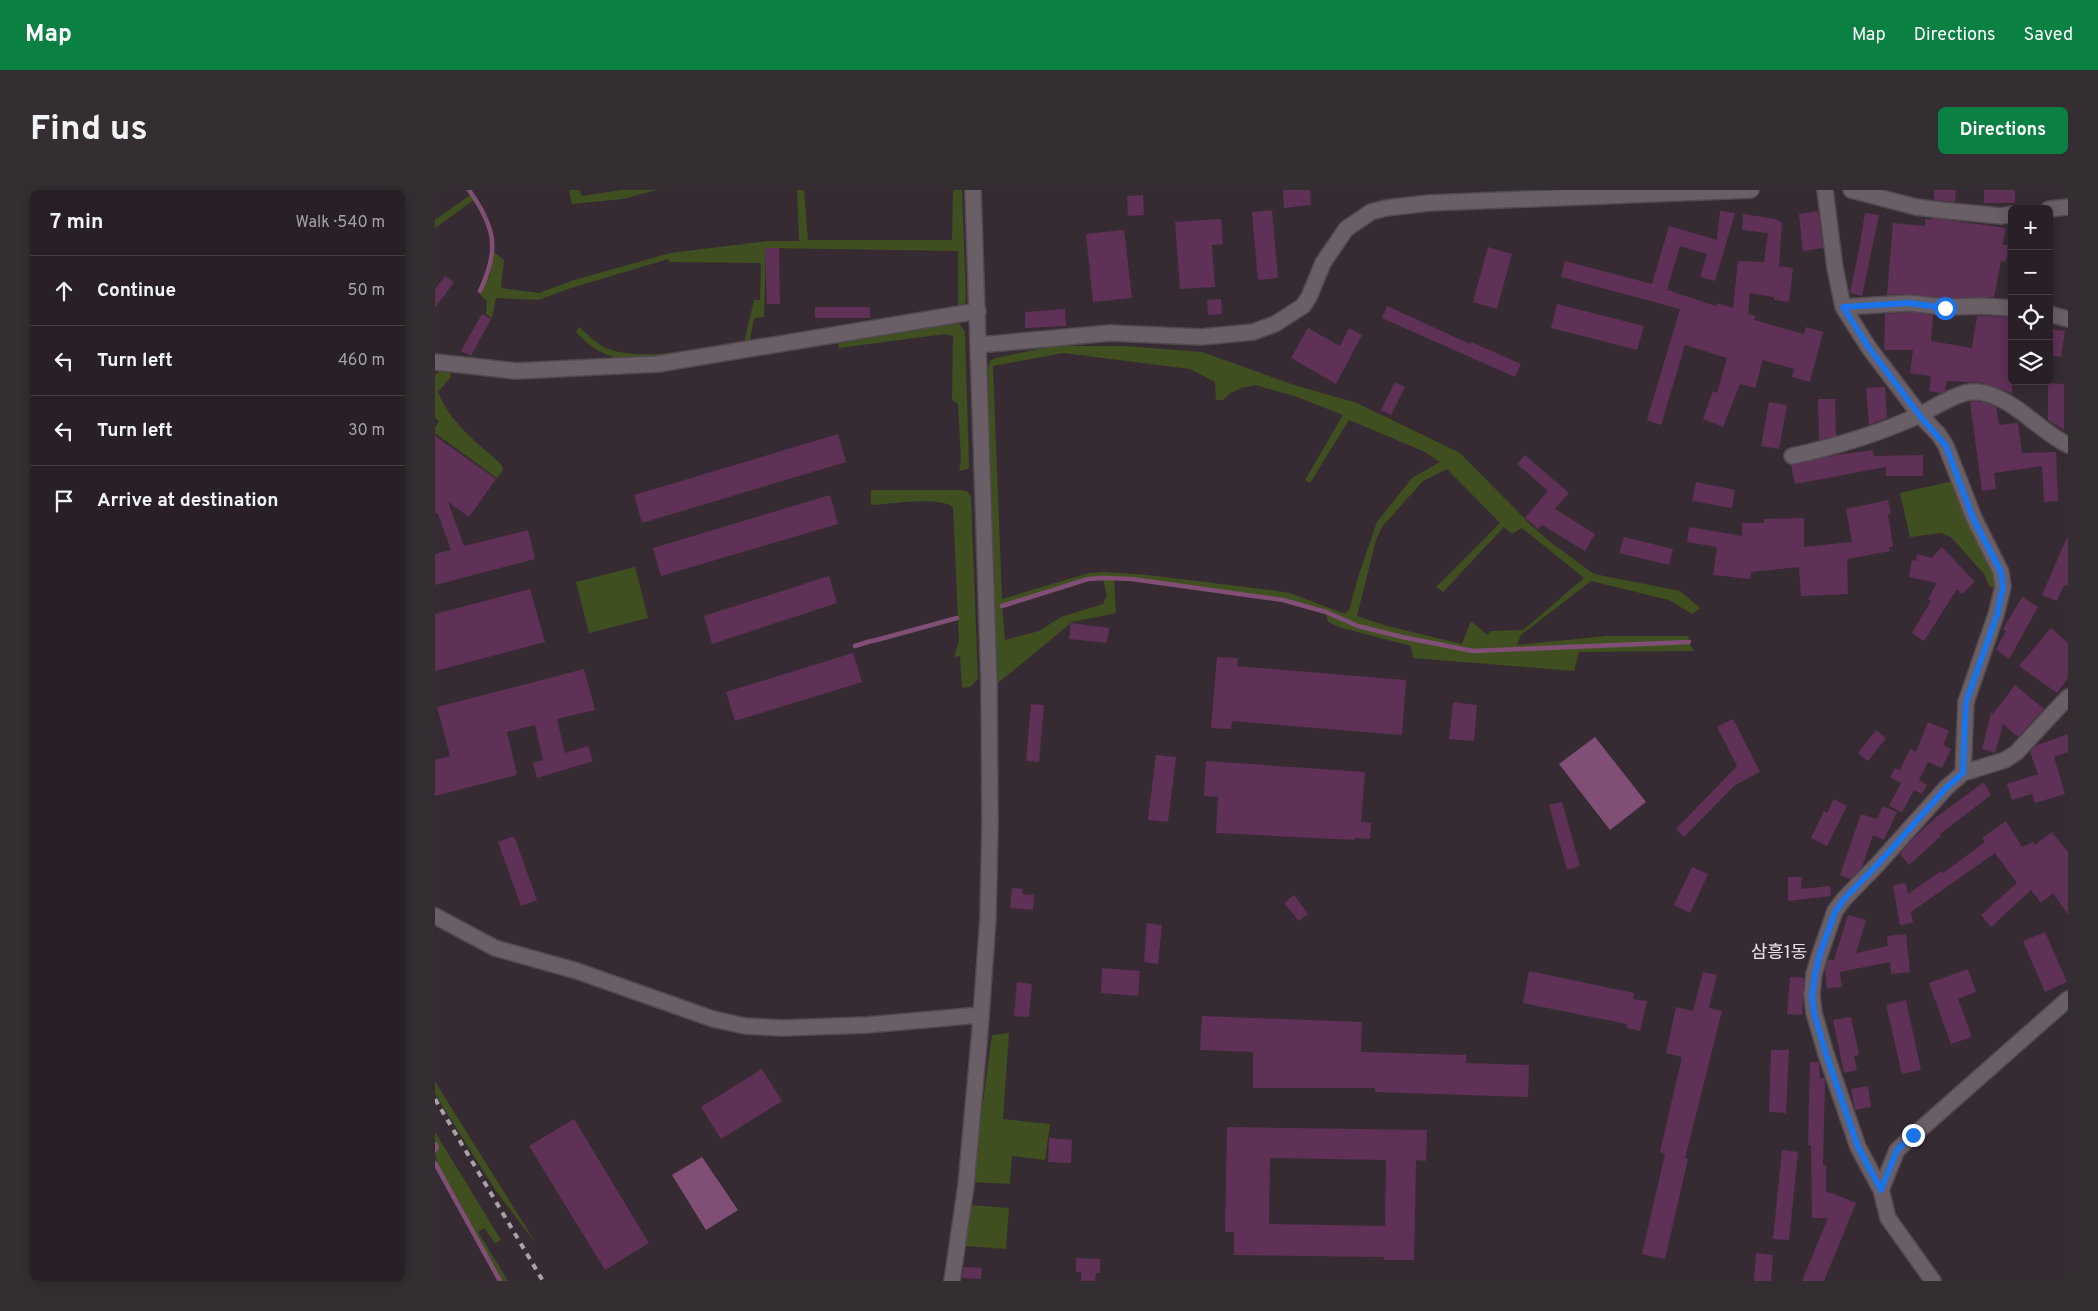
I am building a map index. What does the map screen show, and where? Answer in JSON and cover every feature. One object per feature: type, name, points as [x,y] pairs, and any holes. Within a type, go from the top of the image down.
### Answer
[{"type":"street","points":[[952,1281],[966,1185],[988,918],[990,709],[973,190]]},
{"type":"street","points":[[979,344],[1110,333],[1201,337],[1253,332],[1275,324],[1303,306],[1309,297],[1323,263],[1346,229],[1371,212],[1386,208],[1429,203],[1751,190]]},
{"type":"street","points":[[1825,190],[1835,268],[1843,307],[1869,348],[1920,416],[1946,446],[1973,518],[2001,572],[2001,597],[1990,637],[1966,702],[1963,773]]},
{"type":"street","points":[[1851,190],[1915,207],[2001,216],[2008,215]]},
{"type":"street","points":[[2053,209],[2068,207]]},
{"type":"street","points":[[1843,307],[1909,303],[1945,308],[1982,306],[2008,308]]},
{"type":"street","points":[[435,362],[516,372],[658,364],[978,311]]},
{"type":"street","points":[[2053,315],[2068,319]]},
{"type":"street","points":[[1793,456],[1830,448],[1862,438],[1920,416],[1955,396],[1967,392],[1992,395],[2022,412],[2045,432],[2068,444]]},
{"type":"street","points":[[1933,1281],[1888,1218],[1881,1190],[1858,1147],[1814,1013],[1812,996],[1815,974],[1835,912],[1844,899],[1946,788],[1963,773],[2005,760],[2017,753],[2068,697]]},
{"type":"street","points":[[435,916],[495,948],[577,971],[713,1019],[745,1026],[783,1028],[867,1025],[980,1015]]},
{"type":"street","points":[[1881,1190],[1897,1150],[2068,999]]},
{"type":"green space","points":[[569,190],[579,190],[582,196],[621,190],[657,190],[623,199],[572,204]]},
{"type":"green space","points":[[797,190],[804,190],[808,240],[952,240],[953,190],[962,190],[966,296],[964,309],[945,312],[947,307],[958,306],[958,251],[766,248],[764,317],[754,318],[749,345],[680,355],[625,359],[608,355],[598,350],[576,332],[579,327],[606,348],[637,354],[693,350],[744,342],[754,300],[760,300],[761,263],[670,262],[668,259],[538,300],[496,298],[492,318],[486,314],[487,301],[480,295],[490,274],[494,252],[504,260],[501,288],[539,293],[571,281],[670,253],[768,241],[799,241]]},
{"type":"green space","points":[[470,195],[474,200],[435,228],[435,220]]},
{"type":"green space","points":[[959,323],[965,332],[969,466],[968,469],[959,471],[961,461],[958,404],[952,400],[953,336],[945,334],[839,348],[838,342]]},
{"type":"green space","points":[[1053,346],[1126,346],[1202,352],[1294,385],[1357,403],[1460,453],[1531,525],[1549,541],[1594,574],[1680,591],[1700,608],[1692,614],[1669,600],[1591,581],[1521,635],[1517,645],[1606,636],[1688,636],[1689,641],[1473,650],[1403,637],[1358,625],[1303,603],[1132,578],[1103,577],[1087,578],[1002,605],[1005,640],[1039,631],[1061,617],[1103,604],[1107,596],[1103,579],[1114,579],[1116,613],[1072,622],[998,683],[991,538],[988,370],[990,361],[996,358]],"holes":[[[1063,353],[1190,369],[1215,382],[1216,400],[1223,400],[1230,393],[1255,385],[1297,397],[1343,415],[1305,480],[1310,483],[1349,420],[1423,451],[1440,462],[1412,478],[1377,522],[1349,610],[1345,614],[1290,593],[1148,575],[1103,572],[1089,573],[1002,599],[993,366]],[[1447,469],[1500,523],[1436,587],[1443,592],[1504,527],[1512,534],[1522,528],[1584,578],[1523,630],[1491,631],[1487,635],[1471,621],[1462,644],[1387,626],[1357,616],[1376,540],[1382,527],[1423,481]]]},
{"type":"green space","points":[[442,369],[451,370],[450,378],[438,392],[443,403],[465,432],[501,464],[503,470],[497,478],[435,433],[435,428],[439,421],[435,418],[435,375]]},
{"type":"green space","points":[[1953,481],[1995,567],[1996,590],[1989,586],[1984,574],[1951,537],[1941,533],[1910,537],[1900,493]]},
{"type":"green space","points":[[871,490],[962,490],[968,492],[971,497],[978,679],[970,687],[962,688],[960,656],[954,657],[959,641],[953,507],[926,501],[871,505]]},
{"type":"green space","points":[[635,567],[648,618],[589,633],[576,582]]},
{"type":"green space","points":[[1326,613],[1349,624],[1402,638],[1473,652],[1689,643],[1694,651],[1579,652],[1574,671],[1413,658],[1411,646],[1342,628],[1328,622]]},
{"type":"green space","points":[[1009,1033],[1003,1119],[1050,1124],[1045,1160],[1012,1156],[1010,1184],[972,1182],[992,1035]]},
{"type":"green space","points":[[435,1081],[537,1245],[496,1191],[443,1107],[435,1094]]},
{"type":"green space","points":[[435,1132],[501,1240],[495,1243],[484,1228],[478,1232],[508,1281],[502,1281],[437,1165],[435,1152],[438,1148],[435,1143]]},
{"type":"green space","points":[[968,1205],[1009,1208],[1006,1249],[965,1246]]},
{"type":"shaded area","points":[[1595,737],[1646,802],[1610,830],[1559,764]]},
{"type":"shaded area","points":[[702,1157],[738,1210],[706,1230],[672,1175]]},
{"type":"building","points":[[1283,190],[1310,190],[1311,205],[1284,208]]},
{"type":"building","points":[[1934,190],[1956,190],[1955,202],[1934,200]]},
{"type":"building","points":[[1984,190],[2015,190],[2015,203],[1984,203]]},
{"type":"building","points":[[1143,195],[1144,215],[1128,216],[1127,196]]},
{"type":"building","points":[[1272,210],[1278,278],[1258,280],[1252,212]]},
{"type":"building","points":[[1720,211],[1735,213],[1715,281],[1700,277],[1707,254],[1680,246],[1667,290],[1716,306],[1717,303],[1733,308],[1738,261],[1764,262],[1768,233],[1742,230],[1743,214],[1776,219],[1782,223],[1779,266],[1793,268],[1789,302],[1750,293],[1748,314],[1756,316],[1754,320],[1804,334],[1806,327],[1823,332],[1810,382],[1792,377],[1794,369],[1763,360],[1755,388],[1740,384],[1723,427],[1703,419],[1713,391],[1717,393],[1727,358],[1685,345],[1661,425],[1647,420],[1680,309],[1561,277],[1565,261],[1652,284],[1669,226],[1717,240]]},
{"type":"building","points":[[1818,211],[1823,248],[1803,251],[1799,214]]},
{"type":"building","points":[[1865,213],[1879,215],[1862,296],[1850,293]]},
{"type":"building","points":[[1932,218],[2006,228],[2003,245],[2008,245],[2006,262],[2001,261],[1994,297],[1945,298],[1909,294],[1887,295],[1893,223],[1925,226],[1925,219],[1932,220]]},
{"type":"building","points":[[1221,219],[1223,244],[1212,245],[1215,287],[1180,289],[1175,222]]},
{"type":"building","points":[[1124,230],[1132,298],[1093,302],[1086,234]]},
{"type":"building","points":[[1488,247],[1512,254],[1497,309],[1473,302]]},
{"type":"building","points":[[765,248],[779,248],[780,304],[767,304]]},
{"type":"building","points":[[445,276],[454,282],[435,308],[435,289]]},
{"type":"building","points":[[1221,299],[1222,314],[1208,315],[1207,300]]},
{"type":"building","points":[[1557,304],[1644,326],[1637,350],[1551,328]]},
{"type":"building","points":[[1387,306],[1470,344],[1471,342],[1521,364],[1515,377],[1382,318]]},
{"type":"building","points":[[815,307],[870,307],[870,318],[815,318]]},
{"type":"building","points":[[1065,309],[1066,326],[1025,328],[1025,312]]},
{"type":"building","points":[[1909,312],[1933,315],[1931,341],[1972,348],[1977,316],[2008,317],[2008,385],[2012,385],[2012,393],[1983,383],[1947,381],[1945,391],[1940,393],[1929,391],[1931,376],[1910,373],[1913,350],[1884,350],[1885,314]]},
{"type":"building","points":[[482,314],[491,319],[471,356],[461,351]]},
{"type":"building","points":[[1308,328],[1340,346],[1349,328],[1362,335],[1336,384],[1291,358]]},
{"type":"building","points":[[2053,330],[2065,331],[2061,357],[2053,356]]},
{"type":"building","points":[[1395,382],[1405,387],[1391,415],[1381,410]]},
{"type":"building","points":[[2064,384],[2064,430],[2048,420],[2048,385]]},
{"type":"building","points":[[1885,387],[1887,418],[1869,425],[1866,388]]},
{"type":"building","points":[[1818,399],[1835,399],[1836,436],[1819,440]]},
{"type":"building","points":[[1769,402],[1787,405],[1779,449],[1761,446]]},
{"type":"building","points":[[1970,402],[1983,402],[1996,407],[1999,425],[2018,423],[2022,453],[2056,452],[2058,501],[2044,502],[2042,466],[1994,473],[1996,489],[1982,491]]},
{"type":"building","points":[[838,434],[846,462],[642,523],[634,495]]},
{"type":"building","points":[[435,436],[496,479],[469,517],[448,502],[464,546],[528,530],[535,559],[435,585],[435,554],[451,550],[438,514],[435,512]]},
{"type":"building","points":[[1873,450],[1874,456],[1923,455],[1923,476],[1886,476],[1886,467],[1795,484],[1791,465],[1836,455]]},
{"type":"building","points":[[1525,455],[1569,493],[1555,509],[1595,534],[1585,551],[1542,525],[1538,529],[1525,518],[1548,491],[1517,464]]},
{"type":"building","points":[[1696,482],[1735,490],[1732,508],[1692,501]]},
{"type":"building","points":[[830,495],[838,524],[661,576],[653,548]]},
{"type":"building","points":[[1888,500],[1891,514],[1888,514],[1893,547],[1889,547],[1890,551],[1847,559],[1848,594],[1801,596],[1799,567],[1751,572],[1750,579],[1713,575],[1717,547],[1687,542],[1689,527],[1742,536],[1742,523],[1764,523],[1764,519],[1804,518],[1804,547],[1852,542],[1846,509]]},
{"type":"building","points":[[2068,535],[2068,586],[2064,585],[2057,601],[2042,595]]},
{"type":"building","points":[[1624,537],[1673,549],[1669,565],[1619,553]]},
{"type":"building","points":[[1942,547],[1975,582],[1962,594],[1957,589],[1924,641],[1912,633],[1931,601],[1928,599],[1937,583],[1909,577],[1912,560],[1916,561],[1917,554],[1932,558]]},
{"type":"building","points":[[829,576],[837,603],[712,644],[704,616]]},
{"type":"building","points":[[530,589],[545,642],[435,671],[435,614]]},
{"type":"building","points":[[2022,597],[2038,607],[2009,659],[1996,649],[2006,631],[2003,629]]},
{"type":"building","points":[[1071,623],[1109,628],[1107,643],[1069,639]]},
{"type":"building","points":[[2051,628],[2068,643],[2068,678],[2057,693],[2019,666]]},
{"type":"building","points":[[853,653],[862,682],[735,721],[726,692]]},
{"type":"building","points":[[1217,657],[1238,658],[1237,666],[1406,680],[1402,735],[1232,721],[1231,729],[1211,728]]},
{"type":"building","points":[[584,669],[595,710],[557,719],[565,753],[588,746],[593,761],[537,778],[533,763],[543,760],[535,725],[507,732],[517,775],[435,796],[435,760],[450,756],[437,707]]},
{"type":"building","points":[[2015,685],[2044,709],[2018,737],[2003,724],[1995,753],[1982,749],[1991,713],[1993,714]]},
{"type":"building","points":[[1453,702],[1477,705],[1474,741],[1449,739]]},
{"type":"building","points":[[1031,704],[1044,705],[1039,762],[1026,761]]},
{"type":"building","points":[[1733,719],[1760,772],[1735,785],[1684,837],[1676,829],[1737,766],[1717,727]]},
{"type":"building","points":[[1928,722],[1949,731],[1943,745],[1951,749],[1942,768],[1928,762],[1919,780],[1927,785],[1922,794],[1914,790],[1902,812],[1889,806],[1901,783],[1890,777],[1895,768],[1900,770],[1910,749],[1916,752]]},
{"type":"building","points":[[1876,730],[1886,738],[1868,761],[1858,753]]},
{"type":"building","points":[[2068,734],[2068,752],[2054,757],[2065,794],[2035,803],[2032,794],[2012,800],[2007,784],[2038,774],[2030,752],[2035,746]]},
{"type":"building","points":[[1156,755],[1176,757],[1168,822],[1148,820]]},
{"type":"building","points":[[1206,761],[1365,772],[1361,822],[1371,823],[1370,839],[1355,838],[1355,840],[1216,833],[1218,797],[1204,796]]},
{"type":"building","points":[[1984,782],[1991,795],[1940,834],[1941,836],[1909,865],[1900,854],[1914,838],[1935,818]]},
{"type":"building","points":[[1834,799],[1847,806],[1827,846],[1811,838],[1824,811],[1827,813]]},
{"type":"building","points":[[1562,802],[1580,866],[1567,870],[1549,805]]},
{"type":"building","points":[[1883,806],[1897,812],[1884,840],[1873,835],[1862,867],[1851,879],[1840,875],[1861,814],[1877,819]]},
{"type":"building","points":[[2006,821],[2022,847],[2033,842],[2035,845],[2052,832],[2068,852],[2068,915],[2053,893],[2041,903],[2031,890],[1991,927],[1981,915],[2017,883],[1995,853],[1911,912],[1913,923],[1900,925],[1893,885],[1906,883],[1908,894],[1941,871],[1943,873],[1985,842],[1982,838]]},
{"type":"building","points":[[514,836],[537,900],[521,906],[498,842]]},
{"type":"building","points":[[1692,867],[1708,874],[1690,913],[1674,905]]},
{"type":"building","points":[[1788,877],[1802,877],[1801,889],[1830,886],[1831,896],[1788,901]]},
{"type":"building","points":[[1012,888],[1023,889],[1022,894],[1034,895],[1033,910],[1010,908]]},
{"type":"building","points":[[1294,895],[1308,914],[1299,921],[1284,903]]},
{"type":"building","points":[[1848,915],[1866,920],[1856,953],[1888,946],[1887,936],[1906,934],[1910,972],[1891,974],[1890,962],[1840,972],[1842,987],[1827,988],[1825,969],[1828,960],[1834,960]]},
{"type":"building","points":[[1147,923],[1162,925],[1158,964],[1144,962]]},
{"type":"building","points":[[2045,932],[2067,982],[2045,992],[2023,941]]},
{"type":"building","points":[[1102,968],[1140,971],[1138,996],[1101,993]]},
{"type":"building","points":[[1968,969],[1976,992],[1958,999],[1972,1037],[1951,1044],[1929,983]]},
{"type":"building","points":[[1529,971],[1634,993],[1633,999],[1647,1001],[1640,1031],[1627,1028],[1627,1024],[1523,1003]]},
{"type":"building","points":[[1703,972],[1717,975],[1709,1008],[1722,1011],[1685,1158],[1688,1159],[1665,1259],[1642,1254],[1665,1154],[1660,1152],[1682,1057],[1666,1053],[1676,1007],[1693,1011]]},
{"type":"building","points":[[1790,977],[1804,978],[1802,1015],[1787,1014]]},
{"type":"building","points":[[1017,982],[1032,984],[1029,1017],[1014,1016]]},
{"type":"building","points":[[1906,1000],[1921,1070],[1902,1074],[1886,1005]]},
{"type":"building","points":[[1202,1016],[1362,1022],[1361,1052],[1466,1055],[1466,1063],[1529,1065],[1528,1097],[1375,1092],[1375,1088],[1253,1088],[1253,1052],[1200,1050]]},
{"type":"building","points":[[1851,1017],[1859,1055],[1854,1056],[1857,1070],[1844,1073],[1833,1020]]},
{"type":"building","points":[[1771,1050],[1789,1050],[1786,1113],[1769,1112]]},
{"type":"building","points":[[1810,1062],[1819,1062],[1820,1078],[1825,1080],[1823,1165],[1826,1165],[1826,1191],[1856,1203],[1824,1281],[1802,1281],[1828,1218],[1812,1218],[1811,1146],[1808,1145]]},
{"type":"building","points":[[762,1069],[782,1101],[721,1139],[701,1107]]},
{"type":"building","points":[[1868,1086],[1871,1107],[1855,1110],[1851,1089]]},
{"type":"building","points":[[574,1119],[649,1243],[605,1270],[529,1146]]},
{"type":"building","points":[[1227,1127],[1427,1130],[1426,1161],[1416,1160],[1414,1260],[1384,1260],[1384,1257],[1234,1255],[1234,1232],[1225,1232]],"holes":[[[1270,1158],[1386,1160],[1385,1226],[1269,1224]]]},
{"type":"building","points":[[1049,1138],[1072,1140],[1071,1163],[1048,1162]]},
{"type":"building","points":[[1782,1150],[1798,1152],[1789,1240],[1773,1239]]},
{"type":"building","points":[[1756,1253],[1773,1255],[1771,1281],[1754,1281]]},
{"type":"building","points":[[1076,1258],[1100,1259],[1100,1273],[1096,1273],[1095,1281],[1081,1281],[1081,1272],[1076,1272]]},
{"type":"building","points":[[964,1267],[982,1268],[981,1279],[962,1278]]},
{"type":"waterway","points":[[469,190],[485,215],[492,239],[490,263],[480,291]]},
{"type":"waterway","points":[[1002,606],[1088,579],[1132,579],[1283,600],[1326,612],[1358,626],[1473,651],[1689,642]]},
{"type":"waterway","points":[[873,641],[957,618]]},
{"type":"waterway","points":[[855,646],[871,641]]},
{"type":"waterway","points":[[435,1144],[437,1147],[435,1150]]},
{"type":"waterway","points":[[435,1163],[500,1281]]},
{"type":"railway","points":[[435,1099],[543,1281]]},
{"type":"district","name":"삼흥1동","points":[[1779,952]]},
{"type":"route","points":[[1913,1135],[1897,1150],[1881,1190],[1858,1147],[1826,1054],[1814,1013],[1812,996],[1820,954],[1835,912],[1844,899],[1946,788],[1963,773],[1966,702],[1990,637],[2003,587],[2001,572],[1973,518],[1954,463],[1946,446],[1939,435],[1920,416],[1869,348],[1843,307],[1909,303],[1945,308]]}]
